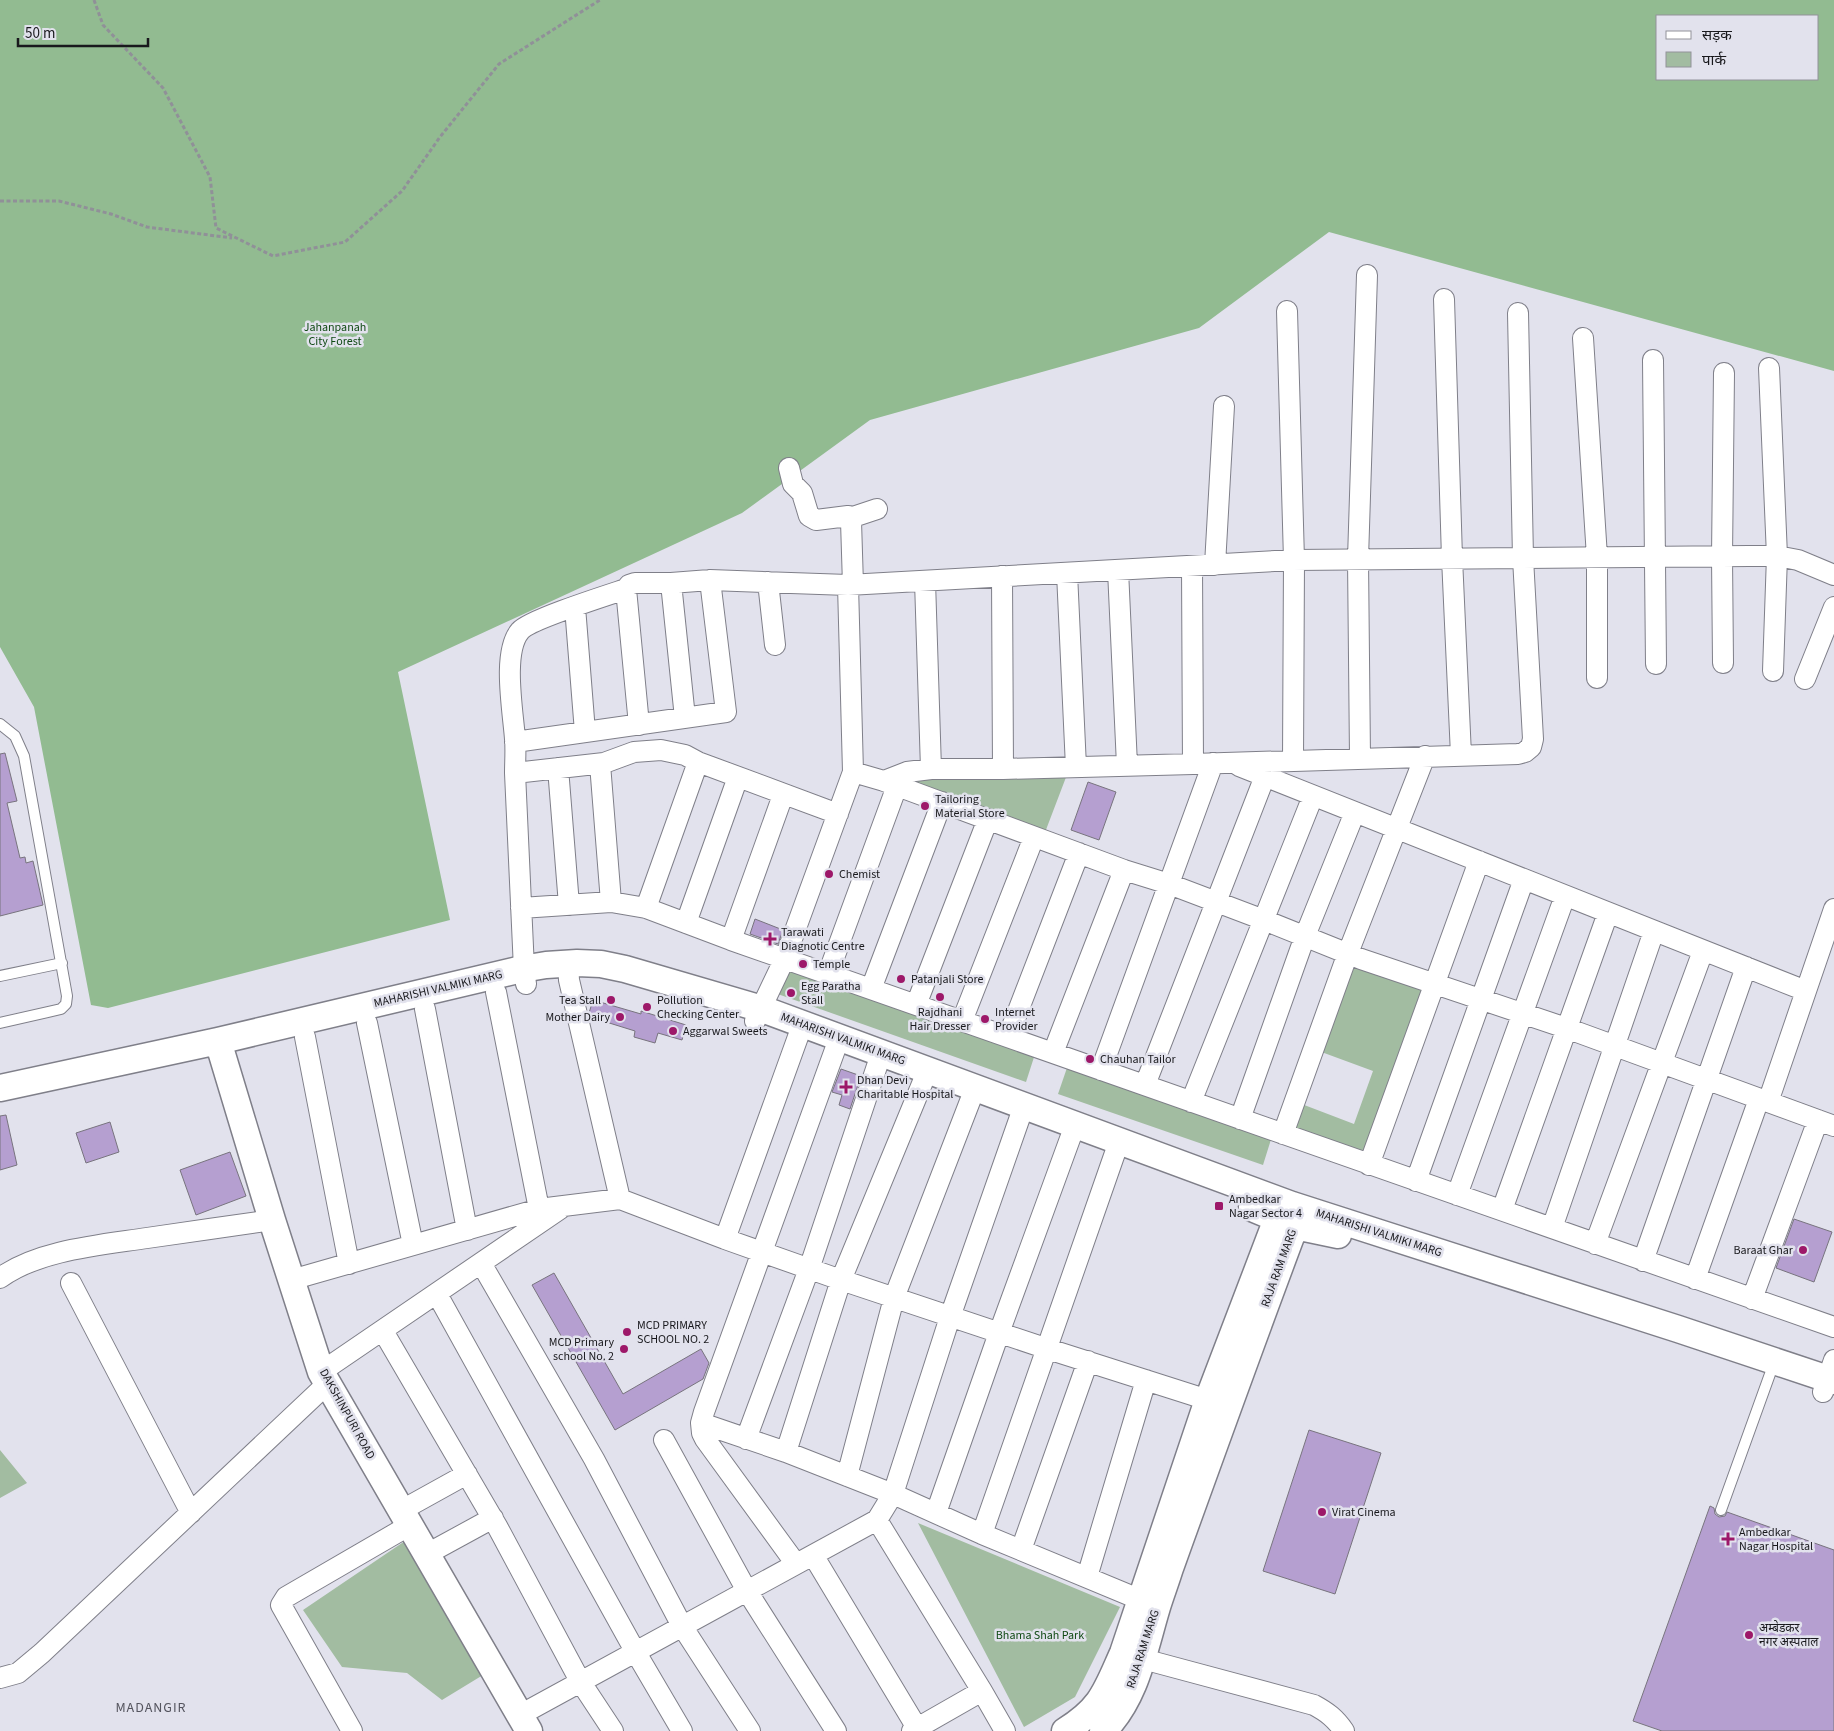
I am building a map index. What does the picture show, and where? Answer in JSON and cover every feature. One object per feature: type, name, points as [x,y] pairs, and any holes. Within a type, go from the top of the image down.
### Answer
[{"type":"street","points":[[1360,758],[1358,559],[1367,274]]},
{"type":"street","points":[[1444,299],[1452,558],[1461,755]]},
{"type":"street","points":[[1287,311],[1294,560],[1293,760]]},
{"type":"street","points":[[828,974],[891,783],[907,772],[931,769],[1003,769],[1518,754],[1525,752],[1531,747],[1533,739],[1523,558],[1518,313]]},
{"type":"street","points":[[1582,338],[1598,557],[1597,678]]},
{"type":"street","points":[[1654,360],[1656,664]]},
{"type":"street","points":[[1770,368],[1777,556],[1773,671]]},
{"type":"street","points":[[1723,663],[1724,373]]},
{"type":"street","points":[[1215,564],[1224,406]]},
{"type":"street","points":[[789,468],[793,484],[802,493],[809,516],[813,519],[842,516],[850,518],[877,509]]},
{"type":"street","points":[[759,1015],[785,958],[853,772],[850,518]]},
{"type":"street","points":[[525,977],[515,742],[509,661],[513,642],[521,629],[626,589],[635,583],[710,580],[850,585],[1294,560],[1598,557],[1777,556],[1798,560],[1834,575]]},
{"type":"street","points":[[1192,566],[1193,764]]},
{"type":"street","points":[[1118,570],[1127,765]]},
{"type":"street","points":[[1067,573],[1076,767]]},
{"type":"street","points":[[1002,576],[1003,769]]},
{"type":"street","points":[[515,742],[726,712],[710,580]]},
{"type":"street","points":[[925,581],[931,769]]},
{"type":"street","points":[[768,582],[775,645]]},
{"type":"street","points":[[671,583],[685,718]]},
{"type":"street","points":[[626,589],[639,724]]},
{"type":"street","points":[[576,607],[585,732]]},
{"type":"street","points":[[1805,679],[1834,608]]},
{"type":"street","points":[[515,773],[600,764],[634,752],[661,750],[685,754],[698,762],[782,795],[838,814]]},
{"type":"street","points":[[1283,1134],[1348,954],[1425,756]]},
{"type":"street","points":[[646,908],[698,762]]},
{"type":"street","points":[[1222,763],[1264,776],[1806,991]]},
{"type":"street","points":[[1100,1070],[1169,884],[1222,763]]},
{"type":"street","points":[[600,764],[611,902]]},
{"type":"street","points":[[558,768],[570,905]]},
{"type":"street","points":[[853,772],[891,783],[1124,870],[1169,884],[1348,954],[1566,1028],[1826,1123],[1752,1299]]},
{"type":"street","points":[[1145,1086],[1264,776]]},
{"type":"street","points":[[686,923],[738,777]]},
{"type":"street","points":[[731,940],[782,795]]},
{"type":"street","points":[[1191,1102],[1313,796]]},
{"type":"street","points":[[871,988],[942,802]]},
{"type":"street","points":[[1240,1118],[1305,936],[1355,812]]},
{"type":"street","points":[[916,1005],[988,820]]},
{"type":"street","points":[[962,1021],[1034,837]]},
{"type":"street","points":[[1008,1038],[1079,853]]},
{"type":"street","points":[[1369,1165],[1479,861]]},
{"type":"street","points":[[1053,1053],[1124,870]]},
{"type":"street","points":[[1416,1181],[1524,879]]},
{"type":"street","points":[[1456,1195],[1565,896]]},
{"type":"street","points":[[521,908],[611,902],[646,908],[1008,1038],[1834,1327]]},
{"type":"street","points":[[1695,1279],[1806,991],[1834,909]]},
{"type":"street","points":[[1502,1210],[1608,913]]},
{"type":"street","points":[[1552,1228],[1654,931]]},
{"type":"street","points":[[1595,1244],[1703,950]]},
{"type":"street","points":[[1643,1261],[1746,967]]},
{"type":"street","points":[[568,972],[620,1199]]},
{"type":"street","name":"MAHARISHI VALMIKI MARG","points":[[0,1104],[220,1048],[525,977],[547,981],[568,972],[759,1015],[801,1029],[1334,1234],[1770,1374],[1831,1381]]},
{"type":"street","name":"MAHARISHI VALMIKI MARG","points":[[0,1088],[220,1048],[305,1037],[496,992],[525,977]]},
{"type":"street","points":[[496,992],[539,1210]]},
{"type":"street","points":[[424,1009],[467,1230]]},
{"type":"street","points":[[367,1022],[412,1246]]},
{"type":"street","points":[[725,1239],[801,1029]]},
{"type":"street","name":"MAHARISHI VALMIKI MARG","points":[[801,1029],[836,1047],[972,1096],[1020,1117],[1288,1216],[1660,1322],[1831,1381]]},
{"type":"street","points":[[305,1037],[349,1264]]},
{"type":"street","points":[[796,1564],[705,1439],[701,1423],[836,1047]]},
{"type":"street","name":"DAKSHINPURI ROAD","points":[[220,1048],[291,1280],[325,1377],[525,1723]]},
{"type":"street","points":[[746,1439],[809,1269],[878,1062]]},
{"type":"street","points":[[786,1452],[842,1280],[924,1079]]},
{"type":"street","points":[[847,1476],[894,1298],[972,1096]]},
{"type":"street","points":[[525,1723],[580,1681],[877,1520],[893,1494],[950,1317],[1020,1117]]},
{"type":"street","points":[[936,1513],[1071,1136]]},
{"type":"street","points":[[982,1534],[1115,1153]]},
{"type":"street","points":[[291,1280],[539,1210],[620,1199],[725,1239],[894,1298],[1218,1402]]},
{"type":"street","points":[[0,1678],[18,1673],[42,1653],[191,1512],[325,1377],[383,1330],[564,1207]]},
{"type":"street","name":"RAJA RAM MARG","points":[[1103,1731],[1113,1722],[1127,1699],[1133,1656],[1148,1603],[1218,1402],[1288,1216]]},
{"type":"street","points":[[0,1278],[21,1266],[56,1254],[97,1246],[272,1220]]},
{"type":"street","points":[[481,1263],[594,1459],[682,1626],[750,1731]]},
{"type":"street","points":[[71,1284],[191,1512]]},
{"type":"street","points":[[436,1294],[682,1731]]},
{"type":"street","points":[[383,1330],[493,1518],[580,1681],[613,1731]]},
{"type":"street","points":[[1021,1550],[1088,1361]]},
{"type":"street","points":[[1088,1577],[1146,1380]]},
{"type":"street","points":[[701,1423],[786,1452],[893,1494],[982,1534],[1148,1603]]},
{"type":"street","points":[[664,1440],[747,1591],[836,1731]]},
{"type":"street","points":[[352,1731],[281,1605],[283,1600],[406,1518],[467,1474]]},
{"type":"street","points":[[427,1554],[493,1518]]},
{"type":"street","points":[[877,1520],[1005,1731]]},
{"type":"street","points":[[814,1555],[915,1729],[982,1691]]},
{"type":"street","points":[[1133,1656],[1314,1705],[1326,1711],[1344,1731]]},
{"type":"street","name":"RAJA RAM MARG","points":[[1065,1731],[1084,1719],[1098,1706],[1108,1688],[1133,1656]]},
{"type":"lane","points":[[0,724],[15,736],[24,756],[68,996],[66,1004],[61,1009],[0,1023]]},
{"type":"lane","points":[[0,976],[62,963]]},
{"type":"lane","points":[[1721,1510],[1770,1374]]},
{"type":"path","points":[[94,0],[103,25],[162,88],[210,177],[216,228],[273,256],[345,242],[402,191],[440,138],[499,64],[600,0]]},
{"type":"path","points":[[0,201],[59,201],[111,214],[147,227],[236,238]]},
{"type":"green space","name":"Jahanpanah City Forest","points":[[0,0],[1834,0],[1834,371],[1329,232],[1199,328],[870,420],[742,513],[398,672],[450,920],[108,1008],[91,1005],[34,707],[0,647]]},
{"type":"green space","points":[[1068,772],[1044,835],[895,780]]},
{"type":"green space","points":[[1349,957],[1430,985],[1367,1159],[1289,1132],[1299,1103],[1354,1124],[1373,1071],[1316,1050]]},
{"type":"green space","points":[[786,961],[1036,1051],[1026,1082],[772,992]]},
{"type":"green space","points":[[1069,1062],[1273,1133],[1263,1165],[1058,1094]]},
{"type":"green space","points":[[0,1450],[27,1483],[0,1498]]},
{"type":"green space","name":"Bhama Shah Park","points":[[918,1523],[1120,1607],[1075,1697],[1024,1727]]},
{"type":"green space","points":[[405,1541],[483,1675],[442,1700],[407,1673],[342,1667],[303,1610]]},
{"type":"building","points":[[5,753],[17,801],[7,803],[20,858],[25,857],[26,863],[33,861],[43,905],[0,916],[0,754]]},
{"type":"building","points":[[1088,782],[1116,792],[1099,840],[1071,830]]},
{"type":"building","points":[[755,919],[783,930],[778,944],[750,934]]},
{"type":"building","points":[[593,1000],[641,1014],[641,1011],[686,1025],[682,1040],[658,1033],[655,1043],[634,1037],[635,1031],[590,1017],[589,1013]]},
{"type":"building","points":[[841,1069],[861,1076],[850,1109],[839,1105],[842,1095],[832,1092]]},
{"type":"building","points":[[6,1115],[17,1165],[0,1170],[0,1116]]},
{"type":"building","points":[[110,1122],[119,1152],[86,1163],[76,1133]]},
{"type":"building","points":[[230,1152],[246,1196],[196,1215],[180,1170]]},
{"type":"building","name":"Baraat Ghar","points":[[1794,1219],[1832,1232],[1814,1282],[1776,1268]]},
{"type":"building","points":[[554,1273],[623,1394],[701,1349],[709,1363],[703,1379],[615,1430],[532,1285]]},
{"type":"building","name":"Virat Cinema","points":[[1309,1430],[1381,1453],[1335,1594],[1263,1571]]},
{"type":"building","name":"अम्बेडकर नगर अस्पताल","points":[[1710,1506],[1714,1508],[1715,1514],[1719,1517],[1725,1516],[1727,1512],[1834,1550],[1834,1731],[1662,1731],[1633,1721]]},
{"type":"place","name":"Tailoring Material Store","points":[[925,806]]},
{"type":"place","name":"Chemist","points":[[829,874]]},
{"type":"place","name":"Tarawati Diagnotic Centre","points":[[770,939]]},
{"type":"place","name":"Temple","points":[[803,964]]},
{"type":"place","name":"Patanjali Store","points":[[901,979]]},
{"type":"place","name":"Egg Paratha Stall","points":[[791,993]]},
{"type":"place","name":"Rajdhani Hair Dresser","points":[[940,997]]},
{"type":"place","name":"Tea Stall","points":[[611,1000]]},
{"type":"place","name":"Pollution Checking Center","points":[[647,1007]]},
{"type":"place","name":"Mother Dairy","points":[[620,1017]]},
{"type":"place","name":"Internet Provider","points":[[985,1019]]},
{"type":"place","name":"Aggarwal Sweets","points":[[673,1031]]},
{"type":"place","name":"Chauhan Tailor","points":[[1090,1059]]},
{"type":"place","name":"Dhan Devi Charitable Hospital","points":[[846,1087]]},
{"type":"place","name":"Ambedkar Nagar Sector 4","points":[[1219,1206]]},
{"type":"place","name":"Baraat Ghar","points":[[1803,1250]]},
{"type":"place","name":"MCD PRIMARY SCHOOL NO. 2","points":[[627,1332]]},
{"type":"place","name":"MCD Primary school No. 2","points":[[624,1349]]},
{"type":"place","name":"Virat Cinema","points":[[1322,1512]]},
{"type":"place","name":"Ambedkar Nagar Hospital","points":[[1728,1539]]},
{"type":"place","name":"अम्बेडकर नगर अस्पताल","points":[[1749,1635]]},
{"type":"district","name":"MADANGIR","points":[[151,1708]]}]
